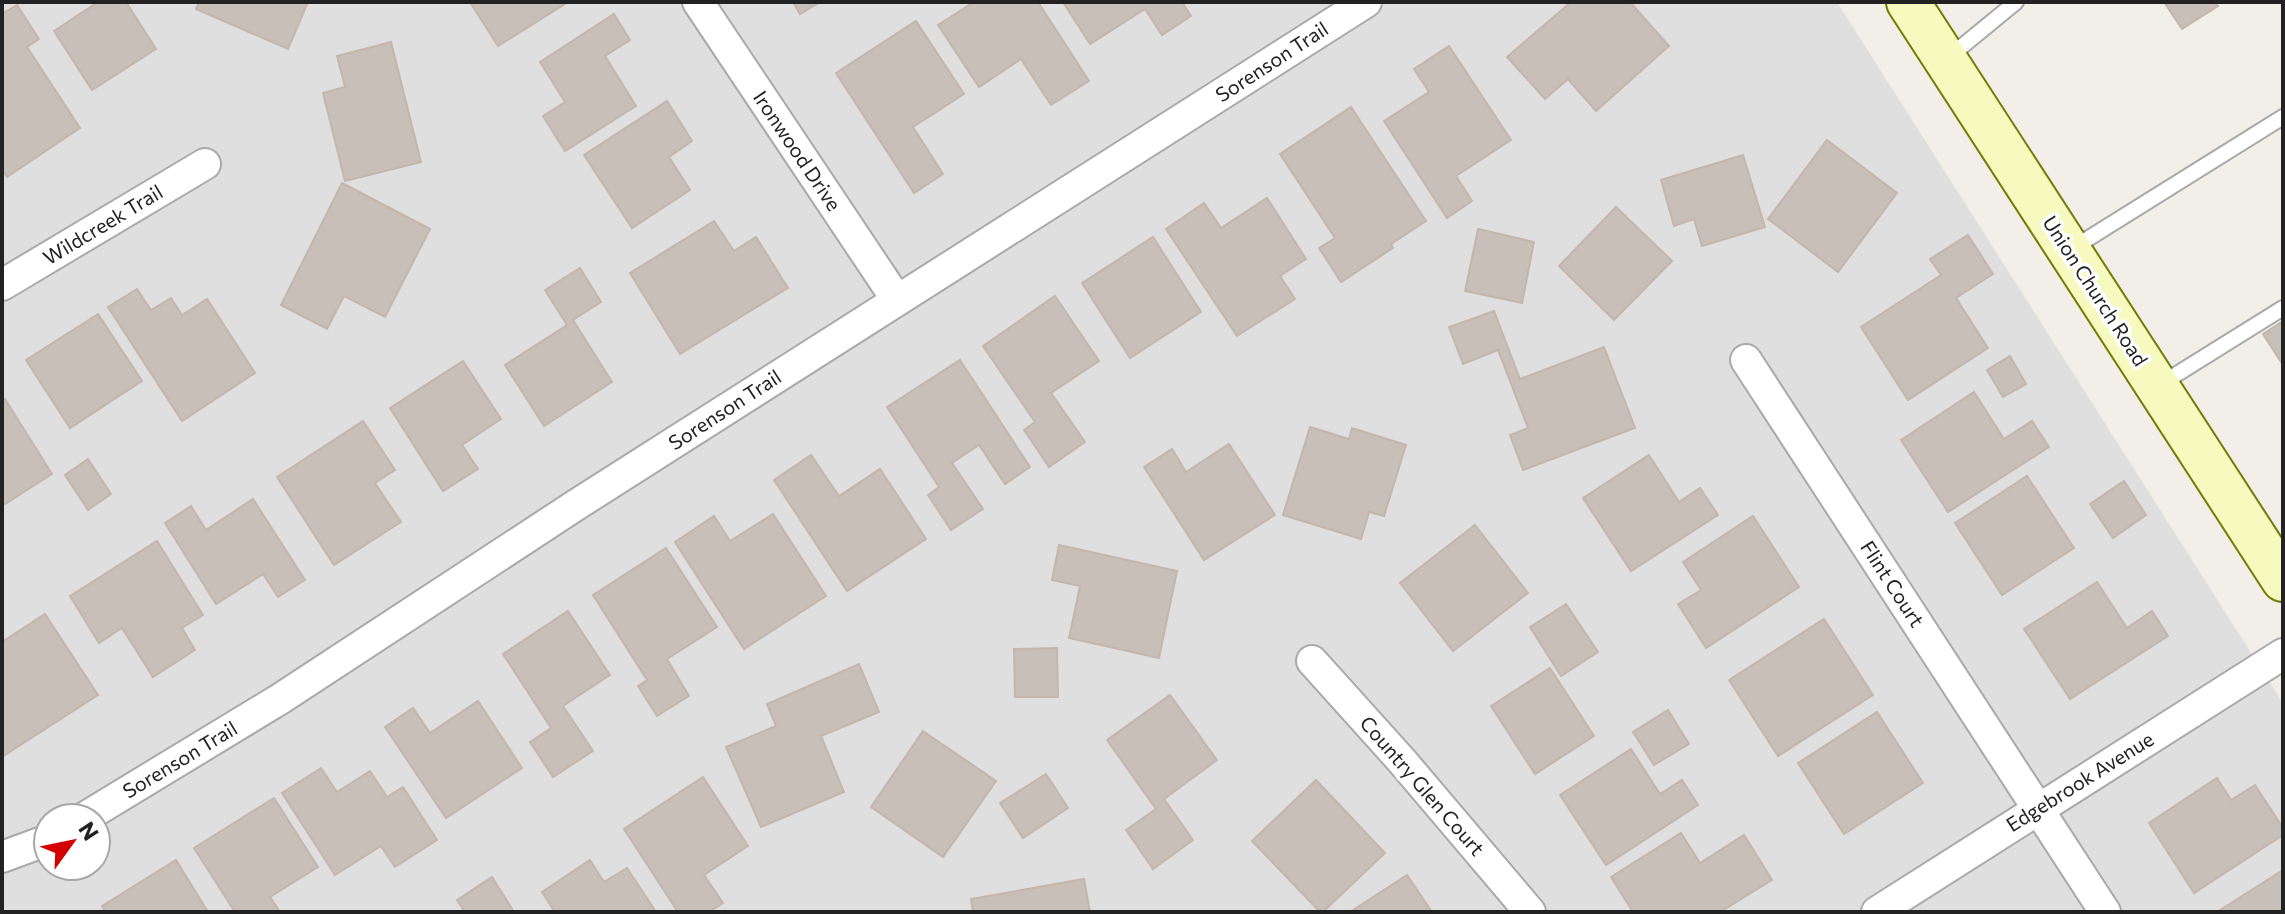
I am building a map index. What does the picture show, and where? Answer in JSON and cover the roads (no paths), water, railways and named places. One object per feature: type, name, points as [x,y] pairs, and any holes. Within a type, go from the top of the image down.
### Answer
[{"type":"street","name":"Ironwood Drive","points":[[698,2],[897,300]]},
{"type":"street","name":"Sorenson Trail","points":[[110,802],[280,699],[563,513],[1366,2]]},
{"type":"street","name":"Union Church Road","points":[[1908,2],[2283,580]]},
{"type":"street","name":"Wildcreek Trail","points":[[2,285],[205,164]]},
{"type":"street","name":"Flint Court","points":[[1746,360],[2105,912]]},
{"type":"street","name":"Edgebrook Avenue","points":[[1877,912],[2283,654]]},
{"type":"street","name":"Country Glen Court","points":[[1312,661],[1530,912]]},
{"type":"street","points":[[2,857],[32,846]]},
{"type":"lane","points":[[1945,60],[2016,2]]},
{"type":"lane","points":[[2069,251],[2283,117]]},
{"type":"lane","points":[[2157,387],[2283,308]]}]
